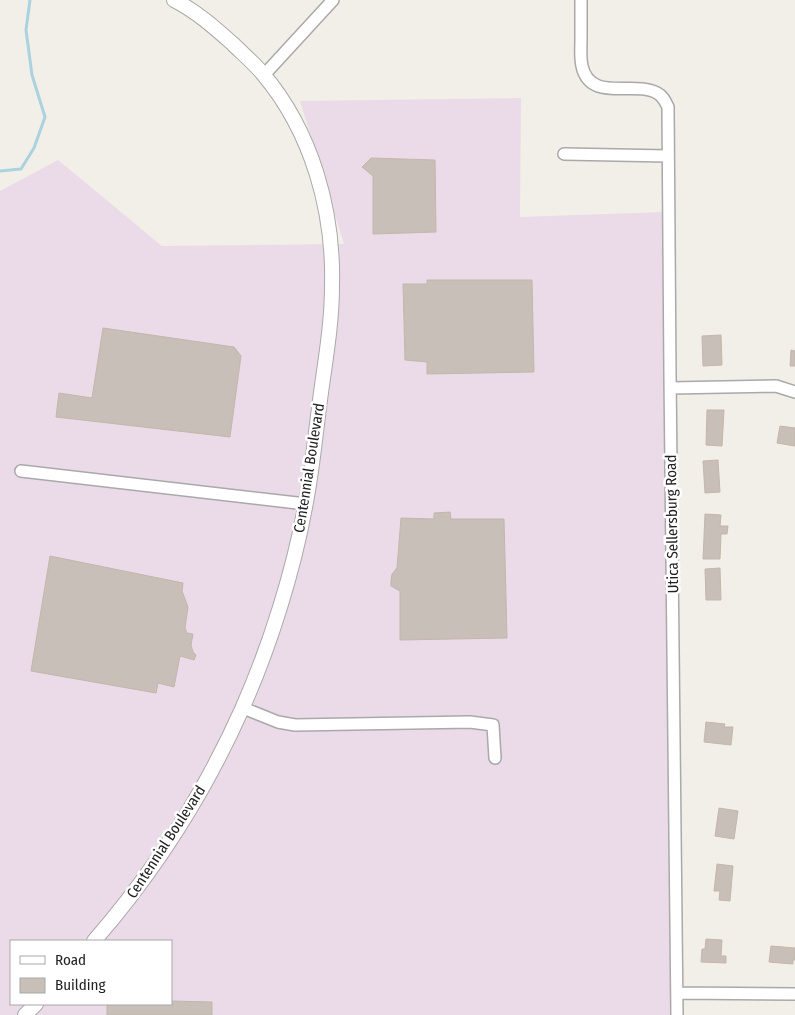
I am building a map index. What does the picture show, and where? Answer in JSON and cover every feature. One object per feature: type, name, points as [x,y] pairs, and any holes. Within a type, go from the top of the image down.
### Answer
[{"type":"street","name":"Centennial Boulevard","points":[[95,940],[129,900],[184,820],[208,779],[243,708],[264,654],[283,597],[306,504],[331,312],[332,250],[328,220],[306,144],[286,107],[264,75],[216,28],[183,4],[174,0]]},
{"type":"street","points":[[264,75],[333,0]]},
{"type":"street","name":"Utica Sellersburg Road","points":[[581,0],[582,68],[588,78],[596,86],[646,89],[657,93],[664,99],[668,108],[677,1015]]},
{"type":"street","points":[[564,154],[668,156]]},
{"type":"street","points":[[670,388],[776,386],[795,392]]},
{"type":"street","points":[[21,471],[306,504]]},
{"type":"street","points":[[243,708],[278,722],[295,725],[470,722],[492,725],[495,758]]},
{"type":"street","points":[[677,993],[795,994]]},
{"type":"street","points":[[25,1015],[35,1005]]},
{"type":"shaded area","points":[[521,98],[520,217],[664,212],[672,1015],[0,1015],[0,191],[58,160],[162,246],[344,244],[300,101]]},
{"type":"building","points":[[371,158],[435,160],[436,232],[373,234],[373,176],[362,167]]},
{"type":"building","points":[[427,280],[532,280],[534,372],[427,374],[427,362],[405,360],[403,284],[427,284]]},
{"type":"building","points":[[103,328],[234,347],[241,356],[230,437],[56,417],[59,393],[92,398]]},
{"type":"building","points":[[721,335],[722,365],[703,366],[702,336]]},
{"type":"building","points":[[791,350],[795,351],[795,366],[790,366]]},
{"type":"building","points":[[707,410],[724,410],[722,446],[706,445]]},
{"type":"building","points":[[780,426],[795,428],[795,446],[777,443]]},
{"type":"building","points":[[718,460],[720,492],[705,493],[703,461]]},
{"type":"building","points":[[450,512],[451,519],[504,519],[507,638],[400,640],[400,591],[391,586],[391,581],[392,574],[397,568],[401,518],[434,519],[434,513]]},
{"type":"building","points":[[705,514],[721,515],[720,526],[728,526],[727,534],[721,534],[720,559],[703,559]]},
{"type":"building","points":[[50,556],[183,583],[182,591],[188,607],[185,628],[187,633],[193,634],[191,645],[196,655],[194,660],[180,656],[174,687],[158,683],[156,693],[31,671]]},
{"type":"building","points":[[720,568],[721,600],[706,600],[705,569]]},
{"type":"building","points":[[706,722],[725,724],[724,727],[733,727],[731,745],[704,742]]},
{"type":"building","points":[[719,808],[738,811],[734,839],[715,836]]},
{"type":"building","points":[[717,864],[733,866],[730,901],[719,900],[720,891],[714,891]]},
{"type":"building","points":[[706,939],[722,940],[721,956],[726,956],[726,963],[701,962],[702,949],[705,949]]},
{"type":"building","points":[[771,946],[795,948],[793,964],[769,962]]},
{"type":"building","points":[[172,1001],[212,1002],[212,1015],[107,1015],[107,1005],[172,1005]]},
{"type":"waterway","points":[[0,171],[21,169],[34,148],[45,117],[32,75],[26,30],[30,0]]}]
